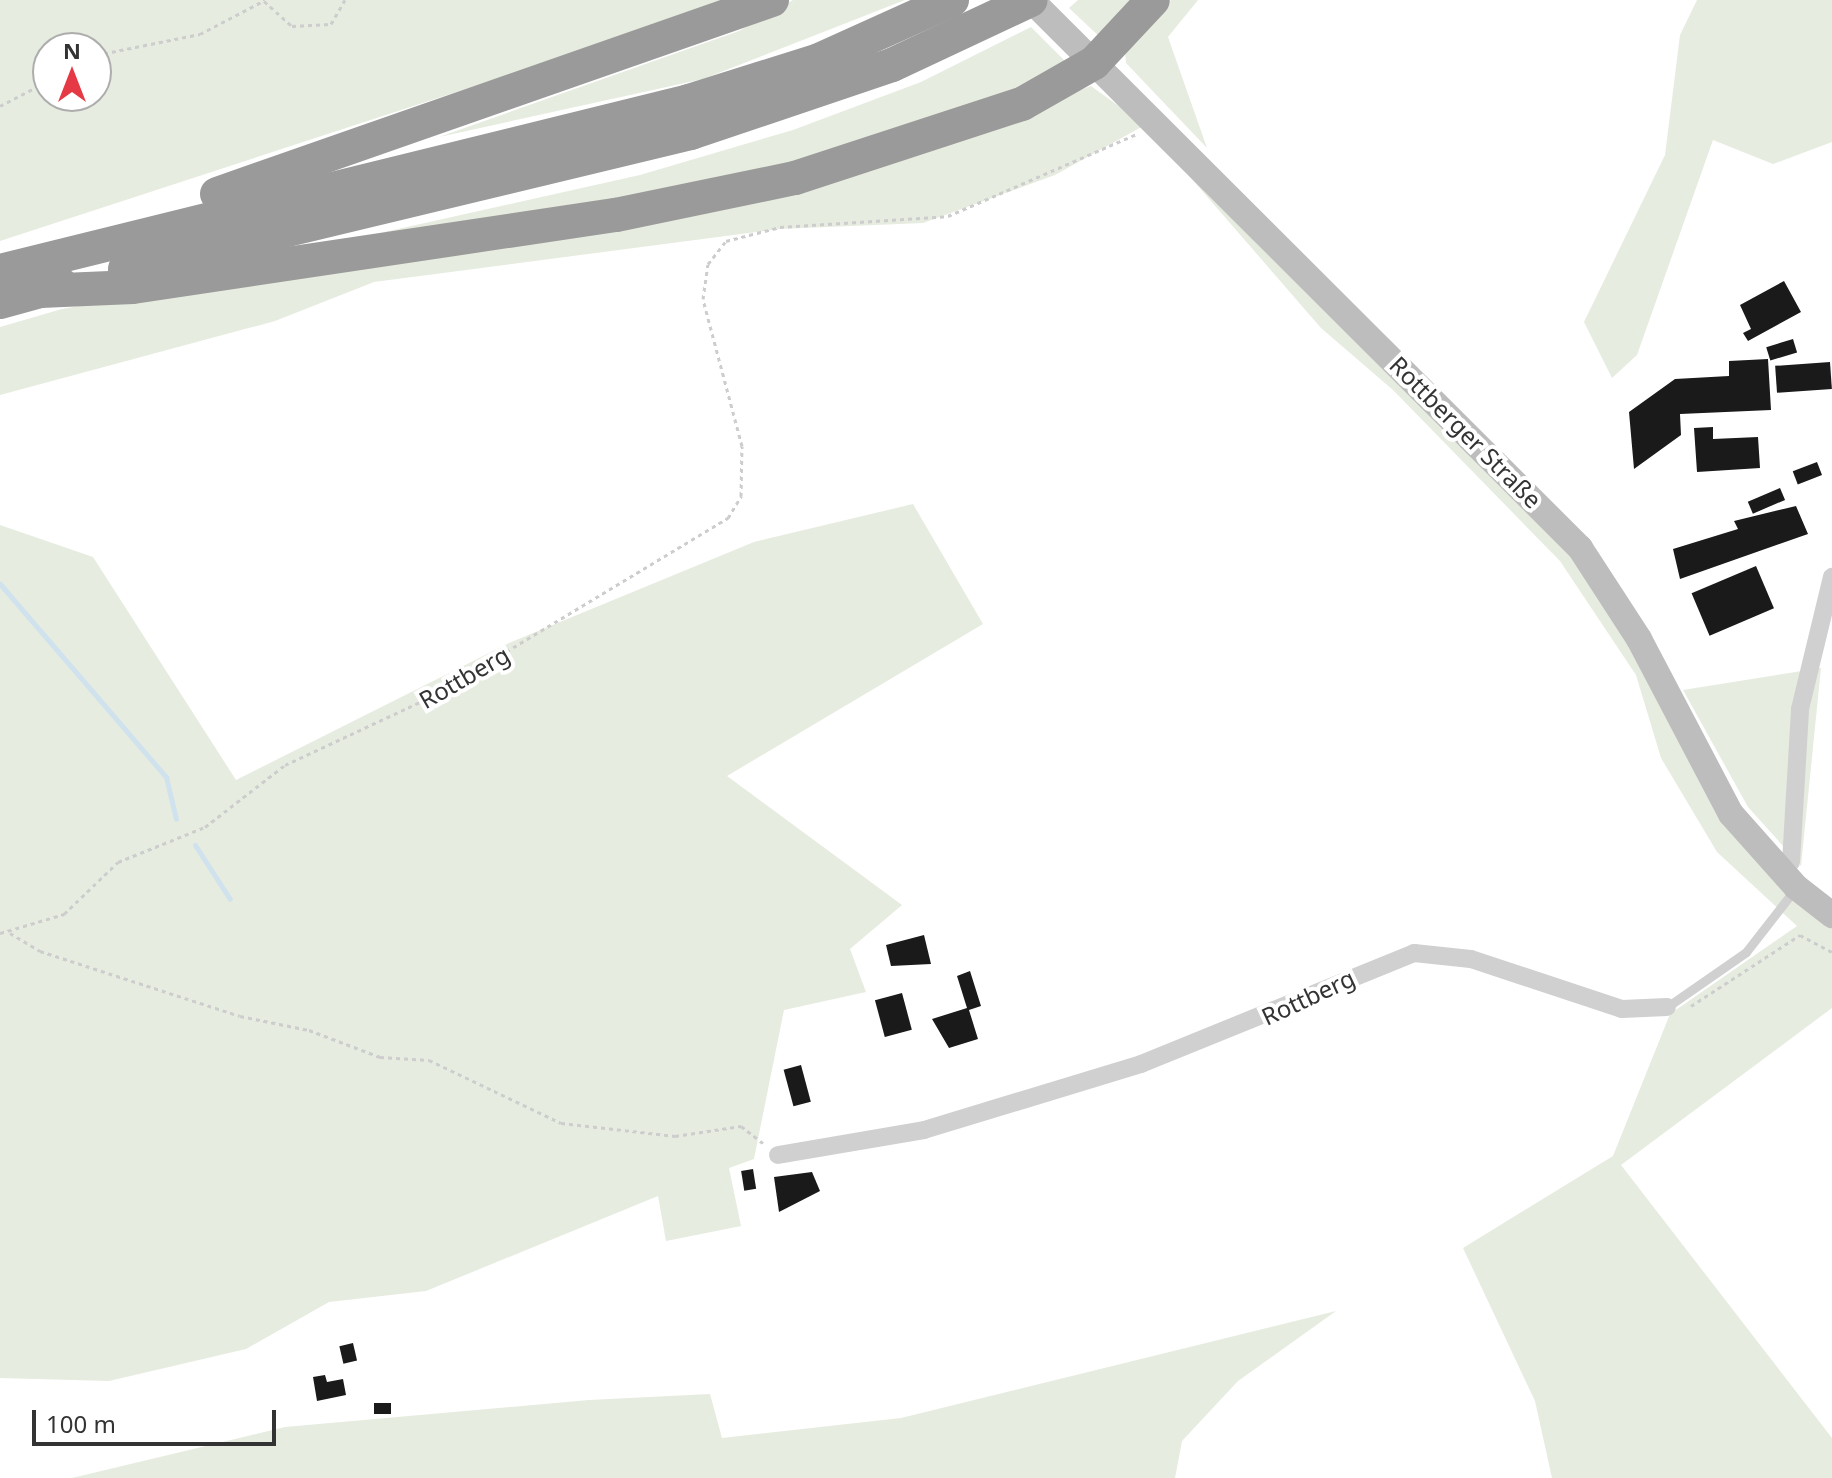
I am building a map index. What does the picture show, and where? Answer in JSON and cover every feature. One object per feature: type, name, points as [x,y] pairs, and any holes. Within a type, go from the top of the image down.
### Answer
[{"type":"highway","points":[[0,302],[22,275],[107,226],[310,164],[772,0]]},
{"type":"highway","points":[[22,275],[689,101],[819,60],[952,0]]},
{"type":"highway","points":[[22,275],[691,133],[892,65],[1031,0]]},
{"type":"highway","points":[[22,275],[133,287],[616,215],[795,178],[1007,110],[1094,63],[1153,0]]},
{"type":"main road","name":"Rottberger Straße","points":[[1031,0],[1580,548],[1639,639],[1731,814],[1832,915]]},
{"type":"street","points":[[1793,875],[1800,709],[1832,577]]},
{"type":"street","name":"Rottberg","points":[[778,1155],[924,1130],[1141,1064],[1414,953],[1471,959],[1622,1009],[1667,1007]]},
{"type":"lane","points":[[1667,1007],[1746,952],[1787,908],[1793,875]]},
{"type":"path","points":[[112,52],[200,34],[264,0],[292,26],[331,24],[345,0]]},
{"type":"path","points":[[0,106],[32,89]]},
{"type":"path","name":"Rottberg","points":[[0,933],[10,933],[64,914],[118,862],[205,827],[285,765],[431,697],[728,518],[741,496],[743,454],[703,299],[713,254],[741,234],[960,213],[1133,137],[1149,116]]},
{"type":"path","points":[[10,933],[40,951],[240,1016],[309,1030],[380,1057],[429,1060],[561,1123],[675,1136],[741,1126],[778,1155]]},
{"type":"path","points":[[1667,1007],[1700,1005],[1800,935],[1832,952]]},
{"type":"shaded area","points":[[0,0],[738,0],[0,241]]},
{"type":"shaded area","points":[[793,0],[905,0],[703,79],[439,137],[739,31]]},
{"type":"shaded area","points":[[1078,0],[1141,0],[1103,40],[1069,8]]},
{"type":"shaded area","points":[[1171,0],[1198,0],[1168,37],[1207,148],[1126,63],[1125,52]]},
{"type":"shaded area","points":[[1697,0],[1832,0],[1832,142],[1773,164],[1713,140],[1637,355],[1612,378],[1584,322],[1665,155],[1680,35]]},
{"type":"shaded area","points":[[1031,27],[1068,64],[1012,93],[791,168],[586,209],[380,233],[640,175],[793,130],[921,82]]},
{"type":"shaded area","points":[[1091,86],[1145,125],[1055,175],[923,223],[779,229],[374,282],[275,321],[0,395],[0,327],[62,309],[866,166]]},
{"type":"shaded area","points":[[1145,125],[1574,556],[1611,604],[1680,741],[1832,925],[1832,1008],[1621,1165],[1832,1438],[1832,1478],[1552,1478],[1535,1401],[1463,1248],[1613,1156],[1670,1014],[1797,926],[1717,852],[1661,758],[1636,675],[1560,561],[1393,390],[1321,328]]},
{"type":"shaded area","points":[[913,504],[983,624],[727,776],[902,905],[850,949],[866,992],[784,1010],[754,1159],[729,1168],[741,1226],[666,1241],[658,1196],[426,1291],[329,1302],[246,1349],[109,1381],[0,1378],[0,525],[93,557],[236,780],[509,643],[754,542]]},
{"type":"shaded area","points":[[1821,668],[1801,866],[1748,807],[1683,690]]},
{"type":"shaded area","points":[[1336,1311],[1238,1381],[1182,1441],[1175,1478],[72,1478],[285,1427],[589,1400],[710,1394],[722,1438],[901,1418]]},
{"type":"building","points":[[1784,281],[1801,312],[1748,341],[1743,333],[1751,329],[1740,305]]},
{"type":"building","points":[[1793,339],[1797,352],[1770,361],[1766,347]]},
{"type":"building","points":[[1768,359],[1771,410],[1680,414],[1681,435],[1634,469],[1629,412],[1675,379],[1729,376],[1729,361]]},
{"type":"building","points":[[1830,362],[1832,389],[1777,393],[1775,366]]},
{"type":"building","points":[[1713,427],[1713,439],[1758,437],[1760,468],[1697,472],[1694,428]]},
{"type":"building","points":[[1817,462],[1822,475],[1798,484],[1793,471]]},
{"type":"building","points":[[1780,488],[1785,500],[1753,514],[1748,502]]},
{"type":"building","points":[[1796,506],[1808,534],[1680,579],[1673,549],[1738,529],[1734,521]]},
{"type":"building","points":[[1756,566],[1774,608],[1710,636],[1692,593]]},
{"type":"building","points":[[924,935],[931,964],[891,966],[886,945]]},
{"type":"building","points":[[970,971],[981,1006],[969,1010],[978,1039],[949,1048],[932,1019],[967,1008],[957,976]]},
{"type":"building","points":[[902,993],[912,1030],[885,1037],[875,1000]]},
{"type":"building","points":[[801,1065],[811,1102],[793,1106],[784,1070]]},
{"type":"building","points":[[753,1169],[756,1189],[744,1191],[741,1171]]},
{"type":"building","points":[[812,1172],[820,1191],[779,1212],[774,1177]]},
{"type":"building","points":[[353,1343],[357,1361],[343,1364],[339,1346]]},
{"type":"building","points":[[325,1375],[327,1382],[343,1379],[346,1395],[317,1401],[313,1377]]},
{"type":"building","points":[[374,1403],[391,1403],[391,1414],[374,1414]]},
{"type":"waterway","points":[[0,584],[166,777],[176,819]]},
{"type":"waterway","points":[[195,845],[230,899]]}]
